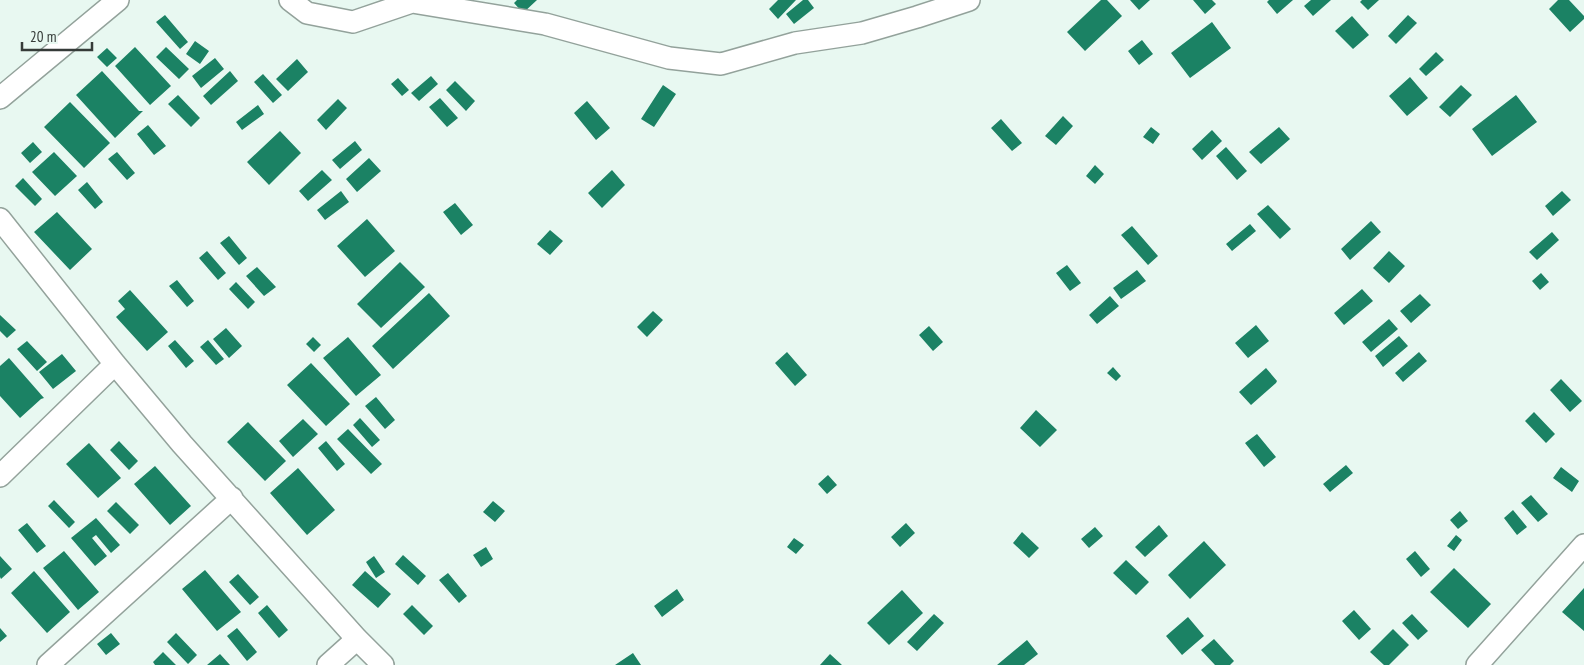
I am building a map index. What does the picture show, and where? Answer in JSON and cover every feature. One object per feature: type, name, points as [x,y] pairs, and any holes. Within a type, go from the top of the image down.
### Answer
[{"type":"street","points":[[0,98],[118,0]]},
{"type":"street","points":[[290,0],[307,13],[353,22],[412,2],[545,24],[669,58],[721,64],[795,43],[862,33],[969,0]]},
{"type":"street","points":[[0,219],[115,364],[182,444],[357,639],[383,665]]},
{"type":"street","points":[[0,476],[115,364]]},
{"type":"street","points":[[48,665],[232,498]]},
{"type":"street","points":[[1477,665],[1584,545]]},
{"type":"street","points":[[328,665],[357,639]]},
{"type":"building","points":[[517,0],[537,0],[523,13],[514,3]]},
{"type":"building","points":[[778,0],[796,0],[778,19],[769,9]]},
{"type":"building","points":[[803,0],[808,0],[814,8],[794,24],[786,14]]},
{"type":"building","points":[[1101,0],[1107,0],[1122,16],[1085,51],[1067,32]]},
{"type":"building","points":[[1130,0],[1150,0],[1139,10]]},
{"type":"building","points":[[1193,0],[1212,0],[1216,4],[1205,14]]},
{"type":"building","points":[[1269,0],[1293,0],[1277,14],[1267,2]]},
{"type":"building","points":[[1311,0],[1331,0],[1313,16],[1304,6]]},
{"type":"building","points":[[1362,0],[1379,0],[1368,10],[1360,2]]},
{"type":"building","points":[[1558,0],[1569,0],[1584,16],[1584,19],[1570,32],[1549,9]]},
{"type":"building","points":[[165,15],[188,42],[180,49],[156,22]]},
{"type":"building","points":[[1408,15],[1417,23],[1396,44],[1388,36]]},
{"type":"building","points":[[1352,16],[1369,35],[1353,49],[1335,31]]},
{"type":"building","points":[[1212,22],[1231,48],[1190,78],[1171,53]]},
{"type":"building","points":[[1142,40],[1153,54],[1139,65],[1128,51]]},
{"type":"building","points":[[195,41],[209,51],[200,64],[186,54]]},
{"type":"building","points":[[135,47],[171,86],[150,105],[115,66]]},
{"type":"building","points":[[166,47],[189,69],[179,79],[156,57]]},
{"type":"building","points":[[107,48],[117,58],[107,67],[97,57]]},
{"type":"building","points":[[1436,52],[1444,60],[1426,76],[1419,69]]},
{"type":"building","points":[[215,58],[224,69],[201,88],[192,76]]},
{"type":"building","points":[[297,59],[308,72],[288,91],[276,79]]},
{"type":"building","points":[[102,71],[139,111],[143,111],[115,138],[76,95]]},
{"type":"building","points":[[230,71],[238,81],[211,105],[203,96]]},
{"type":"building","points":[[263,74],[282,95],[273,103],[254,82]]},
{"type":"building","points":[[431,76],[438,84],[419,101],[411,93]]},
{"type":"building","points":[[1410,77],[1428,98],[1407,116],[1389,96]]},
{"type":"building","points":[[398,78],[409,90],[402,96],[391,84]]},
{"type":"building","points":[[455,81],[475,101],[466,111],[446,90]]},
{"type":"building","points":[[663,85],[676,94],[654,127],[641,119]]},
{"type":"building","points":[[1461,85],[1472,95],[1450,117],[1439,107]]},
{"type":"building","points":[[178,95],[200,118],[191,127],[168,104]]},
{"type":"building","points":[[1516,95],[1537,122],[1492,156],[1472,129]]},
{"type":"building","points":[[440,98],[458,118],[447,127],[429,107]]},
{"type":"building","points":[[338,99],[347,108],[326,130],[317,120]]},
{"type":"building","points":[[587,101],[610,128],[596,140],[574,113]]},
{"type":"building","points":[[70,102],[110,143],[84,168],[44,127]]},
{"type":"building","points":[[258,105],[264,114],[242,130],[236,122]]},
{"type":"building","points":[[1063,116],[1073,126],[1056,145],[1045,136]]},
{"type":"building","points":[[1001,119],[1022,143],[1012,151],[991,128]]},
{"type":"building","points":[[148,125],[166,146],[154,155],[137,134]]},
{"type":"building","points":[[1151,127],[1160,134],[1153,144],[1143,137]]},
{"type":"building","points":[[1279,127],[1290,139],[1261,164],[1249,152]]},
{"type":"building","points":[[1212,130],[1222,141],[1202,160],[1192,149]]},
{"type":"building","points":[[280,131],[301,153],[269,185],[247,162]]},
{"type":"building","points":[[355,141],[362,150],[340,169],[332,160]]},
{"type":"building","points":[[33,142],[42,152],[30,163],[21,153]]},
{"type":"building","points":[[1226,147],[1247,171],[1237,180],[1216,156]]},
{"type":"building","points":[[54,152],[77,176],[55,196],[32,172]]},
{"type":"building","points":[[117,152],[135,173],[127,180],[108,159]]},
{"type":"building","points":[[369,158],[381,171],[357,192],[346,179]]},
{"type":"building","points":[[1095,165],[1104,174],[1095,184],[1086,176]]},
{"type":"building","points":[[322,170],[332,180],[308,201],[299,191]]},
{"type":"building","points":[[612,170],[625,185],[602,208],[588,193]]},
{"type":"building","points":[[23,178],[42,199],[35,206],[15,186]]},
{"type":"building","points":[[87,182],[103,202],[95,209],[78,190]]},
{"type":"building","points":[[341,191],[349,202],[325,220],[317,210]]},
{"type":"building","points":[[1562,191],[1571,200],[1553,216],[1545,206]]},
{"type":"building","points":[[455,203],[473,225],[461,235],[443,212]]},
{"type":"building","points":[[1268,205],[1291,229],[1280,239],[1257,214]]},
{"type":"building","points":[[57,212],[92,249],[70,270],[34,232]]},
{"type":"building","points":[[367,219],[395,251],[365,277],[337,246]]},
{"type":"building","points":[[1371,221],[1381,232],[1350,260],[1341,249]]},
{"type":"building","points":[[1250,224],[1256,231],[1232,251],[1226,244]]},
{"type":"building","points":[[1132,226],[1158,256],[1148,265],[1121,235]]},
{"type":"building","points":[[550,230],[563,241],[550,255],[537,244]]},
{"type":"building","points":[[1552,232],[1559,240],[1537,260],[1529,252]]},
{"type":"building","points":[[229,236],[247,258],[239,265],[220,243]]},
{"type":"building","points":[[207,251],[226,273],[218,280],[199,258]]},
{"type":"building","points":[[1389,251],[1405,266],[1389,283],[1373,268]]},
{"type":"building","points":[[400,262],[425,287],[381,328],[357,304]]},
{"type":"building","points":[[1067,265],[1081,283],[1070,291],[1056,273]]},
{"type":"building","points":[[257,267],[276,287],[264,296],[246,276]]},
{"type":"building","points":[[1137,270],[1146,281],[1121,299],[1113,288]]},
{"type":"building","points":[[1541,273],[1549,282],[1540,290],[1532,281]]},
{"type":"building","points":[[177,280],[194,301],[187,307],[169,286]]},
{"type":"building","points":[[236,282],[255,302],[248,309],[229,289]]},
{"type":"building","points":[[1362,289],[1373,301],[1344,325],[1334,313]]},
{"type":"building","points":[[130,290],[168,332],[147,351],[116,317],[125,309],[118,301]]},
{"type":"building","points":[[429,293],[450,316],[393,369],[372,346]]},
{"type":"building","points":[[1420,294],[1431,305],[1411,323],[1400,311]]},
{"type":"building","points":[[1110,296],[1119,306],[1097,324],[1089,315]]},
{"type":"building","points":[[653,311],[663,320],[647,337],[637,327]]},
{"type":"building","points":[[0,315],[16,330],[7,338],[0,331]]},
{"type":"building","points":[[1389,319],[1398,329],[1371,352],[1362,342]]},
{"type":"building","points":[[1256,325],[1269,341],[1248,358],[1235,343]]},
{"type":"building","points":[[929,326],[943,342],[933,351],[919,335]]},
{"type":"building","points":[[226,328],[242,346],[229,358],[213,339]]},
{"type":"building","points":[[1399,336],[1408,346],[1383,367],[1375,356]]},
{"type":"building","points":[[313,337],[321,345],[314,352],[306,344]]},
{"type":"building","points":[[348,337],[381,375],[356,396],[323,358]]},
{"type":"building","points":[[175,340],[194,361],[186,368],[168,346]]},
{"type":"building","points":[[208,340],[224,359],[216,365],[200,347]]},
{"type":"building","points":[[27,341],[47,362],[37,371],[17,349]]},
{"type":"building","points":[[787,352],[807,375],[795,386],[775,363]]},
{"type":"building","points":[[1419,352],[1427,361],[1403,382],[1395,373]]},
{"type":"building","points":[[62,354],[76,371],[53,389],[39,372]]},
{"type":"building","points":[[9,358],[44,398],[20,418],[0,396],[0,366]]},
{"type":"building","points":[[311,363],[350,404],[326,426],[287,385]]},
{"type":"building","points":[[1113,367],[1121,376],[1116,381],[1107,373]]},
{"type":"building","points":[[1266,368],[1277,381],[1251,405],[1239,392]]},
{"type":"building","points":[[1561,379],[1582,401],[1570,412],[1550,390]]},
{"type":"building","points":[[376,397],[395,420],[385,429],[365,406]]},
{"type":"building","points":[[1036,410],[1057,430],[1040,447],[1020,428]]},
{"type":"building","points":[[1534,412],[1555,434],[1546,443],[1525,421]]},
{"type":"building","points":[[360,418],[380,440],[372,447],[353,425]]},
{"type":"building","points":[[303,419],[318,434],[293,457],[279,441]]},
{"type":"building","points":[[248,422],[286,461],[265,481],[227,442]]},
{"type":"building","points":[[348,429],[382,464],[371,474],[337,439]]},
{"type":"building","points":[[1257,434],[1276,457],[1264,467],[1245,443]]},
{"type":"building","points":[[119,441],[138,461],[129,470],[110,450]]},
{"type":"building","points":[[326,441],[345,464],[337,471],[318,448]]},
{"type":"building","points":[[89,443],[121,478],[98,498],[66,464]]},
{"type":"building","points":[[1346,465],[1353,473],[1330,492],[1323,484]]},
{"type":"building","points":[[155,466],[191,506],[170,525],[134,484]]},
{"type":"building","points":[[1561,467],[1579,481],[1572,492],[1553,478]]},
{"type":"building","points":[[298,468],[335,510],[307,535],[270,493]]},
{"type":"building","points":[[828,475],[837,485],[827,494],[818,484]]},
{"type":"building","points":[[1531,495],[1548,514],[1538,522],[1521,503]]},
{"type":"building","points":[[54,500],[75,522],[69,528],[48,506]]},
{"type":"building","points":[[493,501],[505,511],[495,522],[483,512]]},
{"type":"building","points":[[116,502],[139,525],[130,534],[107,511]]},
{"type":"building","points":[[1513,510],[1527,527],[1517,535],[1504,518]]},
{"type":"building","points":[[1460,511],[1468,521],[1458,529],[1450,520]]},
{"type":"building","points":[[96,518],[120,545],[111,553],[96,535],[92,538],[107,556],[95,566],[71,538]]},
{"type":"building","points":[[27,523],[46,546],[37,553],[18,530]]},
{"type":"building","points":[[906,523],[915,533],[900,547],[891,537]]},
{"type":"building","points":[[1159,525],[1168,536],[1145,557],[1135,547]]},
{"type":"building","points":[[1095,527],[1103,536],[1089,548],[1081,539]]},
{"type":"building","points":[[1022,532],[1039,548],[1029,558],[1013,543]]},
{"type":"building","points":[[1456,535],[1462,540],[1454,551],[1447,546]]},
{"type":"building","points":[[794,538],[804,545],[796,554],[787,547]]},
{"type":"building","points":[[1204,541],[1226,565],[1190,599],[1168,575]]},
{"type":"building","points":[[486,547],[493,559],[481,567],[473,555]]},
{"type":"building","points":[[64,551],[99,592],[78,610],[43,568]]},
{"type":"building","points":[[1415,551],[1430,569],[1421,577],[1406,559]]},
{"type":"building","points":[[403,555],[426,576],[418,585],[395,564]]},
{"type":"building","points":[[0,556],[12,569],[1,579],[0,577]]},
{"type":"building","points":[[374,556],[385,572],[376,578],[366,562]]},
{"type":"building","points":[[1126,560],[1149,582],[1136,595],[1113,573]]},
{"type":"building","points":[[1454,568],[1491,604],[1468,628],[1430,592]]},
{"type":"building","points":[[205,570],[241,612],[217,631],[182,589]]},
{"type":"building","points":[[34,571],[70,612],[47,633],[11,593]]},
{"type":"building","points":[[365,571],[391,594],[378,608],[352,585]]},
{"type":"building","points":[[448,573],[467,596],[459,603],[439,580]]},
{"type":"building","points":[[238,574],[259,597],[250,605],[229,582]]},
{"type":"building","points":[[1584,588],[1584,631],[1562,612]]},
{"type":"building","points":[[677,589],[684,600],[662,617],[654,606]]},
{"type":"building","points":[[902,590],[923,613],[889,645],[867,623]]},
{"type":"building","points":[[267,605],[288,630],[279,638],[258,613]]},
{"type":"building","points":[[412,605],[433,626],[424,635],[403,614]]},
{"type":"building","points":[[1354,610],[1371,629],[1359,640],[1342,621]]},
{"type":"building","points":[[934,614],[944,623],[917,651],[907,642]]},
{"type":"building","points":[[1412,614],[1428,631],[1418,640],[1402,623]]},
{"type":"building","points":[[1188,617],[1204,636],[1182,655],[1166,636]]},
{"type":"building","points":[[0,628],[7,636],[0,642]]},
{"type":"building","points":[[237,628],[257,652],[247,661],[227,636]]},
{"type":"building","points":[[1393,629],[1409,645],[1389,665],[1384,665],[1370,652]]},
{"type":"building","points":[[111,633],[120,644],[106,655],[97,644]]},
{"type":"building","points":[[176,633],[197,655],[188,664],[167,642]]},
{"type":"building","points":[[1214,639],[1234,661],[1230,665],[1215,665],[1201,650]]},
{"type":"building","points":[[1027,640],[1038,654],[1024,665],[997,665]]},
{"type":"building","points":[[163,652],[176,665],[155,665],[153,662]]},
{"type":"building","points":[[633,653],[641,665],[615,665]]},
{"type":"building","points":[[220,654],[230,665],[207,665]]},
{"type":"building","points":[[830,654],[842,665],[820,665]]}]
